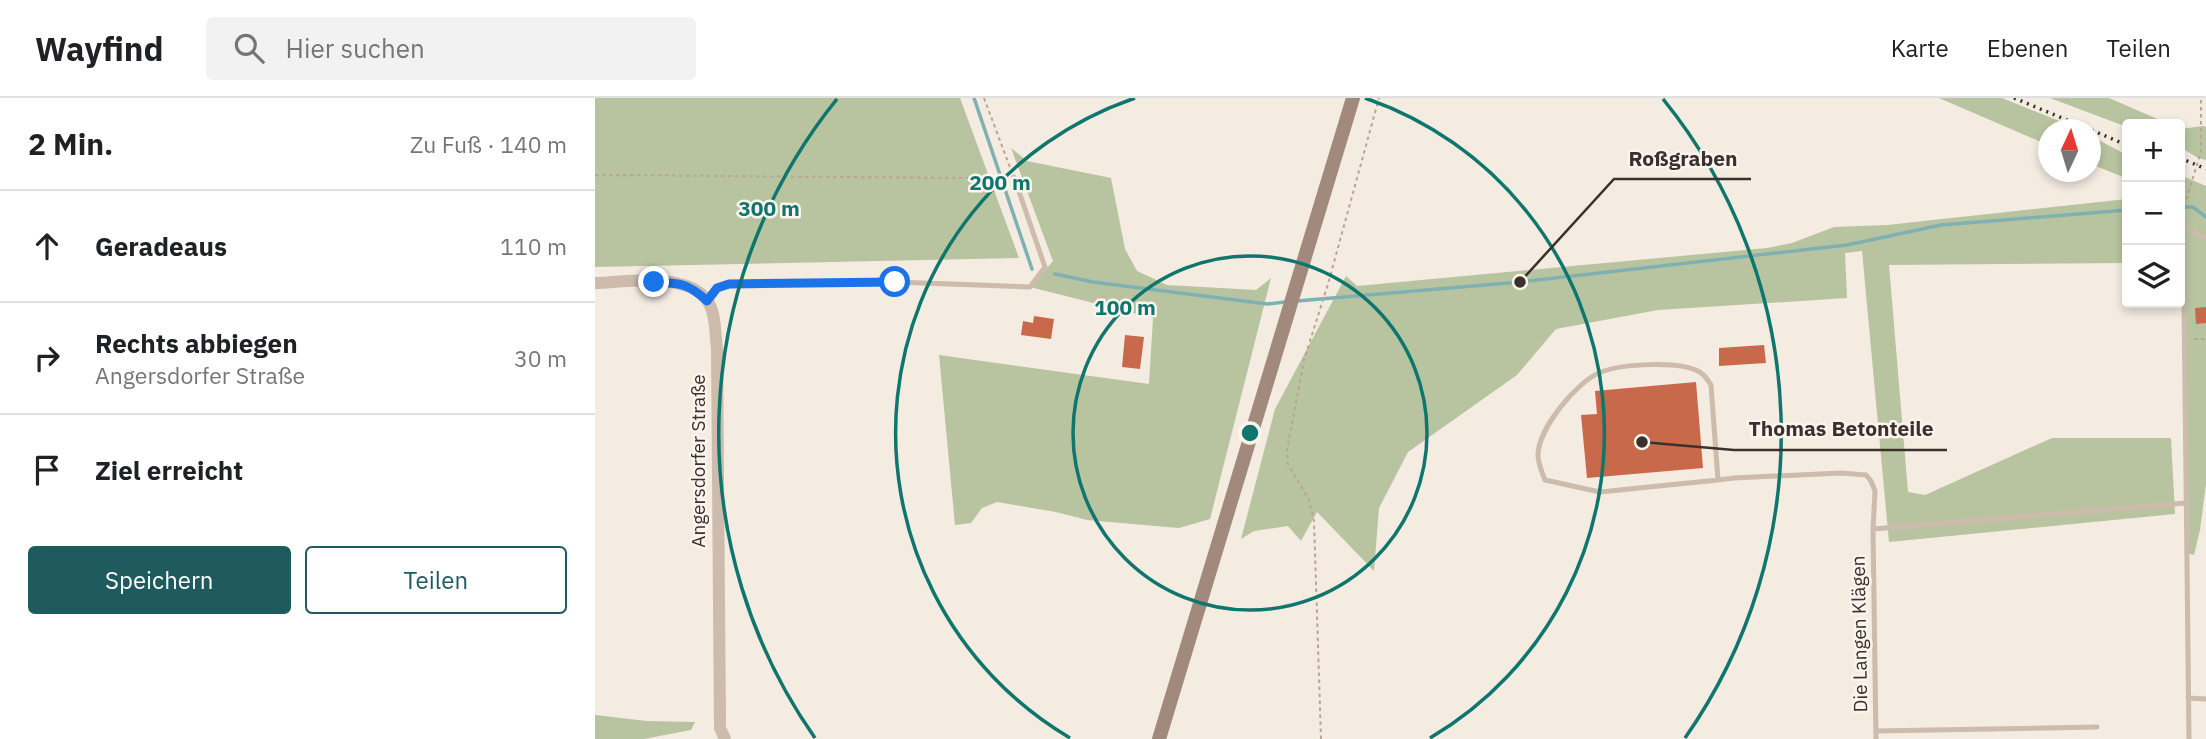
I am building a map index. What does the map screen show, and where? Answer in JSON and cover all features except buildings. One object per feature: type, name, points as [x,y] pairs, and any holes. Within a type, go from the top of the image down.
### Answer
[{"type":"main road","points":[[1159,739],[1353,98]]},
{"type":"street","points":[[595,283],[677,283],[693,287],[707,301]]},
{"type":"street","name":"Angersdorfer Straße","points":[[707,301],[714,318],[717,349],[720,728],[725,739]]},
{"type":"lane","points":[[707,301],[717,288],[729,284],[895,282],[1030,287],[1045,267],[1014,177]]},
{"type":"lane","points":[[2185,227],[2206,239]]},
{"type":"lane","points":[[2183,245],[2186,340],[2189,739]]},
{"type":"lane","points":[[1685,366],[1702,373],[1711,385],[1718,480],[1600,492],[1545,480],[1539,465],[1538,452],[1547,428],[1565,402],[1581,384],[1601,372],[1627,367],[1685,366]]},
{"type":"lane","name":"Die Langen Klägen","points":[[1718,480],[1841,473],[1866,475],[1871,481],[1875,491],[1873,529],[1876,739]]},
{"type":"lane","points":[[1873,529],[2186,503]]},
{"type":"lane","points":[[2188,698],[2206,699]]},
{"type":"lane","points":[[1876,731],[2097,727]]},
{"type":"path","points":[[984,98],[1014,177]]},
{"type":"path","points":[[1321,739],[1314,521],[1309,500],[1288,464],[1287,450],[1304,360],[1328,284],[1379,98]]},
{"type":"path","points":[[2185,196],[2201,152],[2201,98]]},
{"type":"path","points":[[595,176],[968,178]]},
{"type":"path","points":[[2186,340],[2206,339]]},
{"type":"green space","points":[[595,98],[960,98],[1019,258],[595,267]]},
{"type":"green space","points":[[1939,98],[2002,98],[2054,119],[2038,119],[2038,141]]},
{"type":"green space","points":[[2050,98],[2109,98],[2157,119],[2122,119],[2122,125]]},
{"type":"green space","points":[[2206,127],[2206,160],[2185,150],[2185,128]]},
{"type":"green space","points":[[2101,141],[2122,152],[2122,177],[2101,168]]},
{"type":"green space","points":[[1011,148],[1027,161],[1111,178],[1125,249],[1137,271],[1167,285],[1256,290],[1271,278],[1210,519],[1179,528],[1087,520],[997,502],[982,508],[971,523],[955,525],[939,355],[1149,384],[1153,318],[1030,287],[1053,261]]},
{"type":"green space","points":[[2185,177],[2206,186],[2206,484],[2194,555],[2186,553],[2182,308],[2185,308]]},
{"type":"green space","points":[[2122,200],[2122,263],[1889,265],[1908,492],[1925,495],[2052,438],[2171,438],[2175,514],[1889,542],[1862,251],[1845,253],[1847,298],[1658,310],[1556,329],[1517,375],[1408,452],[1379,508],[1374,571],[1317,512],[1301,541],[1288,526],[1254,531],[1241,539],[1275,409],[1346,276],[1357,286],[1767,248],[1792,243],[1834,227],[1887,225]]},
{"type":"green space","points":[[595,715],[647,721],[695,722],[691,730],[644,739],[595,739]]},
{"type":"waterway","points":[[974,98],[1032,269]]},
{"type":"waterway","points":[[2185,207],[2193,207],[2206,217]]},
{"type":"waterway","points":[[1297,301],[1520,282],[1847,245],[1941,225],[2122,210]]},
{"type":"waterway","points":[[1055,274],[1093,282],[1267,304],[1285,302]]},
{"type":"railway","points":[[2014,98],[2122,143]]},
{"type":"railway","points":[[2185,160],[2206,169]]},
{"type":"place","name":"Roßgraben","points":[[1520,282]]},
{"type":"place","name":"Thomas Betonteile","points":[[1642,442]]},
{"type":"route","points":[[654,282],[693,287],[707,301],[717,288],[729,284],[895,282]]}]
